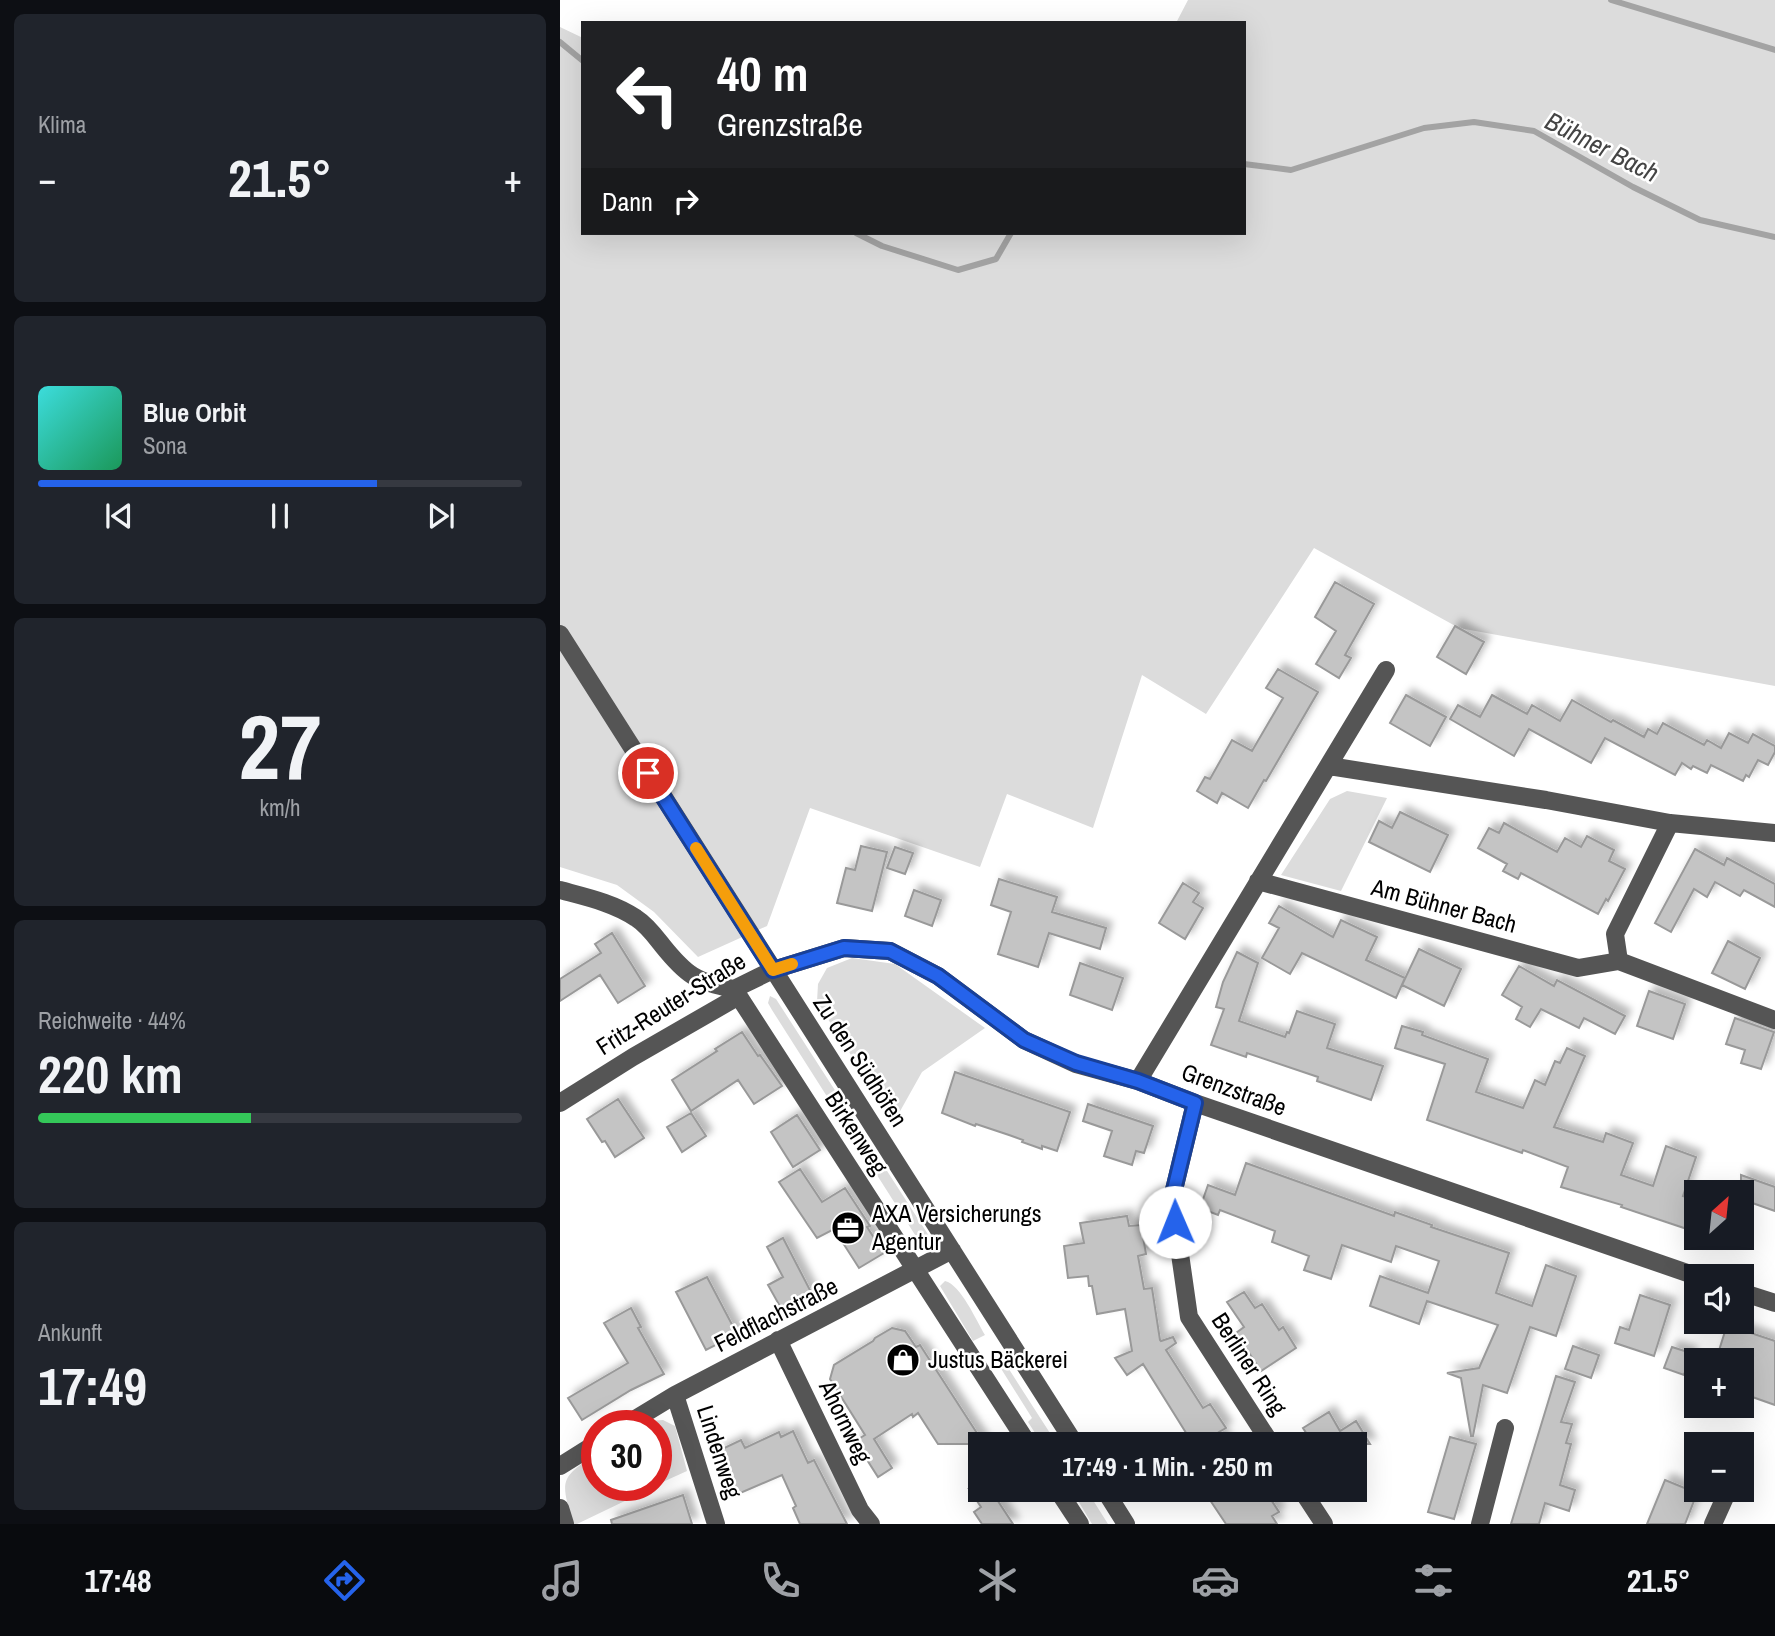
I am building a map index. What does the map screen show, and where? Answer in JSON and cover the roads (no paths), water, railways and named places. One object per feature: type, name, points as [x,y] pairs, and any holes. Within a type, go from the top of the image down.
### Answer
[{"type":"street","name":"Zu den Südhöfen","points":[[560,634],[1067,1432]]},
{"type":"street","points":[[1138,1081],[1386,670]]},
{"type":"street","points":[[1329,766],[1546,800],[1670,823],[1775,833]]},
{"type":"street","points":[[1670,823],[1615,934],[1619,961],[1775,1020]]},
{"type":"street","name":"Am Bühner Bach","points":[[1258,881],[1578,968],[1619,961]]},
{"type":"street","points":[[560,890],[613,905],[637,918],[690,975],[712,985],[734,989]]},
{"type":"street","name":"Grenzstraße","points":[[773,970],[844,948],[890,951],[938,976],[1024,1040],[1076,1063],[1138,1081],[1684,1272]]},
{"type":"street","name":"Fritz-Reuter-Straße","points":[[560,1103],[732,1000],[734,989],[773,970]]},
{"type":"street","name":"Birkenweg","points":[[734,989],[1020,1432]]},
{"type":"street","name":"Berliner Ring","points":[[1195,1103],[1172,1198],[1189,1317],[1264,1432]]},
{"type":"street","name":"Feldflachstraße","points":[[650,1410],[952,1250]]},
{"type":"street","points":[[1754,1296],[1775,1303]]},
{"type":"street","name":"Ahornweg","points":[[779,1340],[860,1510],[871,1524]]},
{"type":"street","name":"Lindenweg","points":[[675,1395],[716,1524]]},
{"type":"street","points":[[1480,1524],[1505,1428]]},
{"type":"street","points":[[560,1466],[581,1453]]},
{"type":"street","points":[[1066,1502],[1080,1524]]},
{"type":"street","points":[[1112,1502],[1126,1524]]},
{"type":"street","points":[[1310,1502],[1324,1524]]},
{"type":"street","points":[[1713,1524],[1723,1502]]},
{"type":"street","points":[[560,1508],[565,1524]]},
{"type":"waterway","points":[[1611,0],[1775,50]]},
{"type":"waterway","name":"Bühner Bach","points":[[560,42],[581,59]]},
{"type":"waterway","name":"Bühner Bach","points":[[1246,164],[1291,170],[1424,128],[1474,122],[1534,131],[1633,187],[1700,220],[1775,237]]},
{"type":"waterway","name":"Bühner Bach","points":[[860,235],[882,246],[958,270],[996,259],[1010,235]]},
{"type":"place","name":"AXA Versicherungs Agentur","points":[[848,1228]]},
{"type":"place","name":"Justus Bäckerei","points":[[903,1360]]}]
